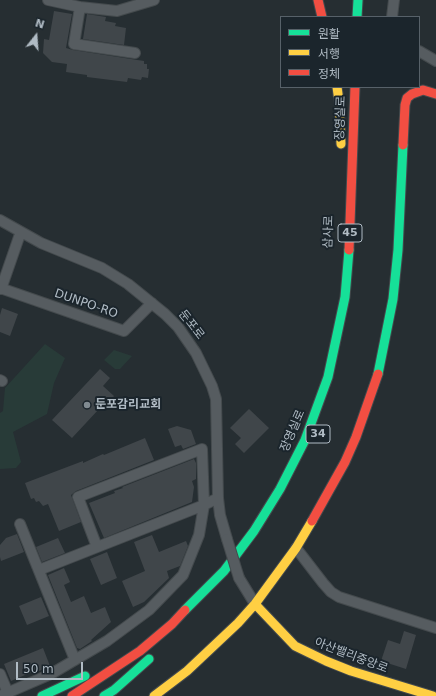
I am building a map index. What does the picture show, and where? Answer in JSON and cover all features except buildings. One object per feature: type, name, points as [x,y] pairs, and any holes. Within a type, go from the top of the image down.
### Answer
[{"type":"main road","points":[[318,0],[322,16]]},
{"type":"main road","points":[[357,16],[358,0]]},
{"type":"main road","points":[[337,88],[342,155]]},
{"type":"main road","name":"장영실로","points":[[72,696],[140,651],[172,624],[224,571],[254,531],[280,489],[305,440],[328,377],[345,297],[349,253],[354,88]]},
{"type":"main road","points":[[154,696],[187,671],[234,626],[254,604],[296,548],[322,506],[345,462],[356,437],[380,369],[394,299],[398,256],[405,105],[407,98],[412,94],[423,90],[436,94]]},
{"type":"main road","name":"삼사로","points":[[337,278],[340,255],[342,171]]},
{"type":"main road","name":"34","points":[[328,377],[335,301]]},
{"type":"main road","points":[[235,578],[244,562]]},
{"type":"main road","name":"아산밸리중앙로","points":[[254,604],[295,646],[326,661],[352,671],[433,696]]},
{"type":"main road","points":[[42,696],[98,669],[172,624]]},
{"type":"main road","points":[[92,696],[152,657],[114,690],[104,696]]},
{"type":"street","points":[[48,0],[80,7],[117,10],[154,0]]},
{"type":"street","points":[[392,16],[394,0]]},
{"type":"street","points":[[80,7],[74,44],[134,53]]},
{"type":"street","points":[[420,52],[436,61]]},
{"type":"street","name":"둔포로","points":[[0,220],[41,243],[102,268],[128,284],[165,314],[178,327],[196,353],[212,386],[216,399],[218,498],[220,515],[235,578],[254,604]]},
{"type":"street","name":"DUNPO-RO","points":[[19,237],[1,289],[124,331],[152,303]]},
{"type":"street","points":[[0,674],[4,694],[51,674],[107,641],[149,610],[183,575],[199,535],[204,505],[202,449],[78,497],[97,547]]},
{"type":"street","points":[[38,570],[204,505],[218,498]]},
{"type":"street","points":[[20,524],[75,660]]},
{"type":"street","points":[[296,548],[331,592],[340,597],[436,628]]},
{"type":"green space","points":[[45,344],[65,358],[54,383],[47,414],[13,432],[21,462],[16,468],[0,469],[0,413],[3,411],[5,388]]},
{"type":"green space","points":[[114,350],[132,356],[120,369],[115,369],[104,360]]},
{"type":"traffic: fast","points":[[357,16],[358,0]]},
{"type":"traffic: fast","points":[[378,374],[393,299],[398,250],[403,145]]},
{"type":"traffic: fast","points":[[185,610],[224,571],[254,531],[280,489],[305,440],[328,377],[345,297],[349,250]]},
{"type":"traffic: fast","points":[[104,696],[114,690],[149,659]]},
{"type":"traffic: fast","points":[[42,696],[85,676]]},
{"type":"traffic: slow","points":[[337,88],[341,144]]},
{"type":"traffic: slow","points":[[154,696],[187,671],[238,623],[255,604],[296,548],[312,521]]},
{"type":"traffic: slow","points":[[255,604],[295,646],[351,671],[433,696]]},
{"type":"traffic: jam","points":[[318,0],[322,16]]},
{"type":"traffic: jam","points":[[349,250],[355,88]]},
{"type":"traffic: jam","points":[[403,145],[405,105],[407,98],[412,94],[423,90],[436,94]]},
{"type":"traffic: jam","points":[[312,521],[345,462],[356,437],[378,374]]},
{"type":"traffic: jam","points":[[72,696],[140,651],[172,624],[185,610]]},
{"type":"place","name":"둔포감리교회","points":[[87,405]]}]
